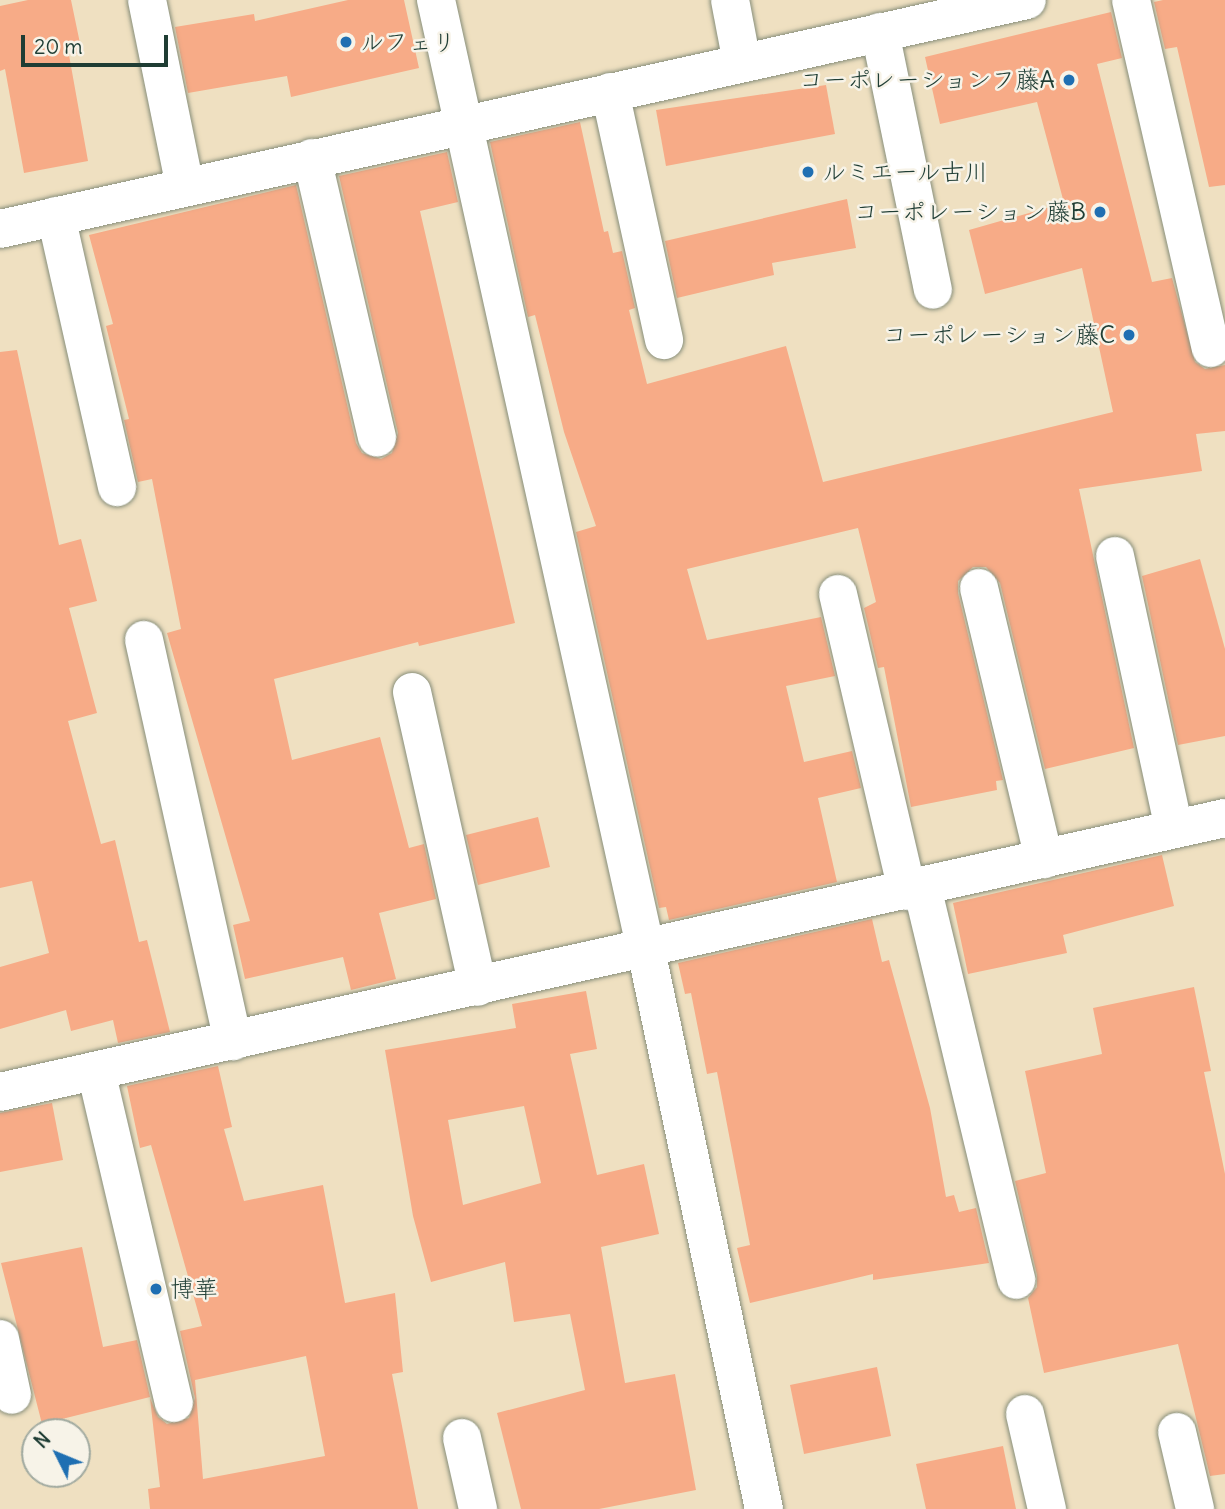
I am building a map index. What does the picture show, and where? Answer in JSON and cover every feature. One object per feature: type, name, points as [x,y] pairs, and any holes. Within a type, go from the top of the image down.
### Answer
[{"type":"street","points":[[147,0],[185,187]]},
{"type":"street","points":[[436,0],[646,950],[764,1509]]},
{"type":"street","points":[[730,0],[742,63]]},
{"type":"street","points":[[1131,0],[1211,348]]},
{"type":"street","points":[[0,229],[1011,2]]},
{"type":"street","points":[[880,32],[933,290]]},
{"type":"street","points":[[610,92],[664,340]]},
{"type":"street","points":[[312,158],[377,438]]},
{"type":"street","points":[[56,216],[117,487]]},
{"type":"street","points":[[1115,556],[1174,829]]},
{"type":"street","points":[[979,588],[1044,859]]},
{"type":"street","points":[[838,594],[1016,1280]]},
{"type":"street","points":[[144,640],[233,1041]]},
{"type":"street","points":[[412,692],[478,988]]},
{"type":"street","points":[[0,1092],[478,988],[1225,818]]},
{"type":"street","points":[[96,1071],[174,1404]]},
{"type":"street","points":[[0,1339],[12,1395]]},
{"type":"street","points":[[1025,1414],[1047,1509]]},
{"type":"street","points":[[1177,1432],[1195,1509]]},
{"type":"street","points":[[462,1438],[478,1509]]},
{"type":"building","points":[[28,0],[71,0],[82,53],[69,55],[88,161],[24,173],[5,69],[0,71],[0,6]]},
{"type":"building","name":"ルフェリ","points":[[348,0],[404,0],[419,68],[291,97],[287,76],[188,93],[175,27],[254,14],[255,21]]},
{"type":"building","points":[[1225,0],[1225,185],[1209,187],[1177,47],[1165,49],[1154,2]]},
{"type":"building","points":[[1111,12],[1122,58],[1097,64],[1152,282],[1172,278],[1195,362],[1205,369],[1225,365],[1225,431],[1196,434],[1202,471],[1079,489],[1134,748],[1045,769],[1000,583],[986,567],[973,567],[958,581],[958,593],[1003,780],[996,781],[997,790],[911,807],[884,667],[878,668],[864,608],[876,602],[858,528],[687,569],[707,640],[821,617],[835,676],[786,686],[804,762],[852,751],[861,788],[818,798],[837,882],[669,920],[666,907],[659,908],[576,532],[596,526],[564,432],[535,315],[528,317],[490,142],[580,122],[604,232],[608,231],[613,253],[622,251],[635,308],[629,310],[647,384],[786,346],[823,482],[1113,412],[1082,268],[985,294],[969,230],[1064,203],[1037,102],[940,124],[925,57]]},
{"type":"building","points":[[826,85],[835,134],[666,166],[656,110]]},
{"type":"building","points":[[447,152],[458,202],[420,211],[515,623],[419,646],[418,642],[274,679],[292,760],[380,737],[409,848],[424,844],[436,899],[379,913],[396,979],[351,990],[343,957],[245,979],[233,925],[250,921],[167,633],[181,629],[152,479],[138,482],[124,420],[129,419],[106,326],[113,324],[89,235],[296,185],[356,443],[362,453],[381,459],[392,453],[398,433],[339,176]]},
{"type":"building","points":[[847,199],[856,248],[772,263],[774,275],[677,298],[665,241]]},
{"type":"building","points":[[17,350],[59,545],[81,539],[97,601],[69,608],[97,713],[68,721],[101,844],[115,840],[139,942],[147,940],[170,1032],[118,1043],[113,1020],[71,1031],[66,1010],[0,1029],[0,967],[49,953],[32,881],[0,888],[0,352]]},
{"type":"building","points":[[1200,559],[1225,649],[1225,736],[1178,745],[1142,576]]},
{"type":"building","points":[[538,817],[550,867],[478,885],[466,835]]},
{"type":"building","points":[[1162,855],[1174,906],[1063,935],[1067,953],[968,974],[953,903]]},
{"type":"building","points":[[872,919],[882,962],[889,960],[930,1108],[946,1197],[954,1195],[959,1212],[976,1208],[989,1263],[873,1280],[873,1274],[750,1303],[737,1248],[750,1245],[717,1072],[707,1074],[691,993],[685,994],[678,963]]},
{"type":"building","points":[[1194,987],[1211,1071],[1204,1072],[1225,1174],[1225,1474],[1210,1476],[1178,1344],[1044,1373],[1028,1298],[1037,1287],[1037,1275],[1015,1181],[1046,1173],[1025,1071],[1102,1054],[1093,1008]]},
{"type":"building","points":[[586,991],[597,1049],[570,1054],[597,1175],[644,1164],[659,1234],[601,1247],[625,1383],[675,1374],[696,1490],[599,1509],[521,1509],[497,1413],[585,1390],[570,1314],[514,1322],[505,1262],[431,1282],[413,1216],[385,1050],[516,1028],[512,1004]],"holes":[[[524,1106],[541,1183],[463,1205],[448,1120]]]},
{"type":"building","points":[[218,1066],[232,1127],[224,1129],[244,1201],[323,1185],[345,1303],[395,1293],[403,1372],[392,1374],[418,1509],[150,1509],[148,1489],[160,1487],[150,1398],[158,1417],[167,1424],[189,1418],[195,1398],[180,1331],[202,1326],[151,1145],[140,1148],[127,1086]],"holes":[[[306,1356],[325,1456],[203,1479],[195,1380]]]},
{"type":"building","points":[[52,1103],[63,1160],[0,1172],[0,1113]]},
{"type":"building","points":[[82,1247],[103,1347],[137,1340],[150,1397],[66,1418],[40,1418],[1,1263]]},
{"type":"building","points":[[877,1367],[891,1436],[804,1454],[790,1385]]},
{"type":"building","points":[[1003,1446],[1016,1509],[926,1509],[916,1464]]},
{"type":"place","name":"ルフェリ","points":[[346,42]]},
{"type":"place","name":"コーポレーションフ藤A","points":[[1069,80]]},
{"type":"place","name":"ルミエール古川","points":[[808,172]]},
{"type":"place","name":"コーポレーション藤B","points":[[1100,212]]},
{"type":"place","name":"コーポレーション藤C","points":[[1129,335]]},
{"type":"place","name":"博華","points":[[156,1289]]}]
